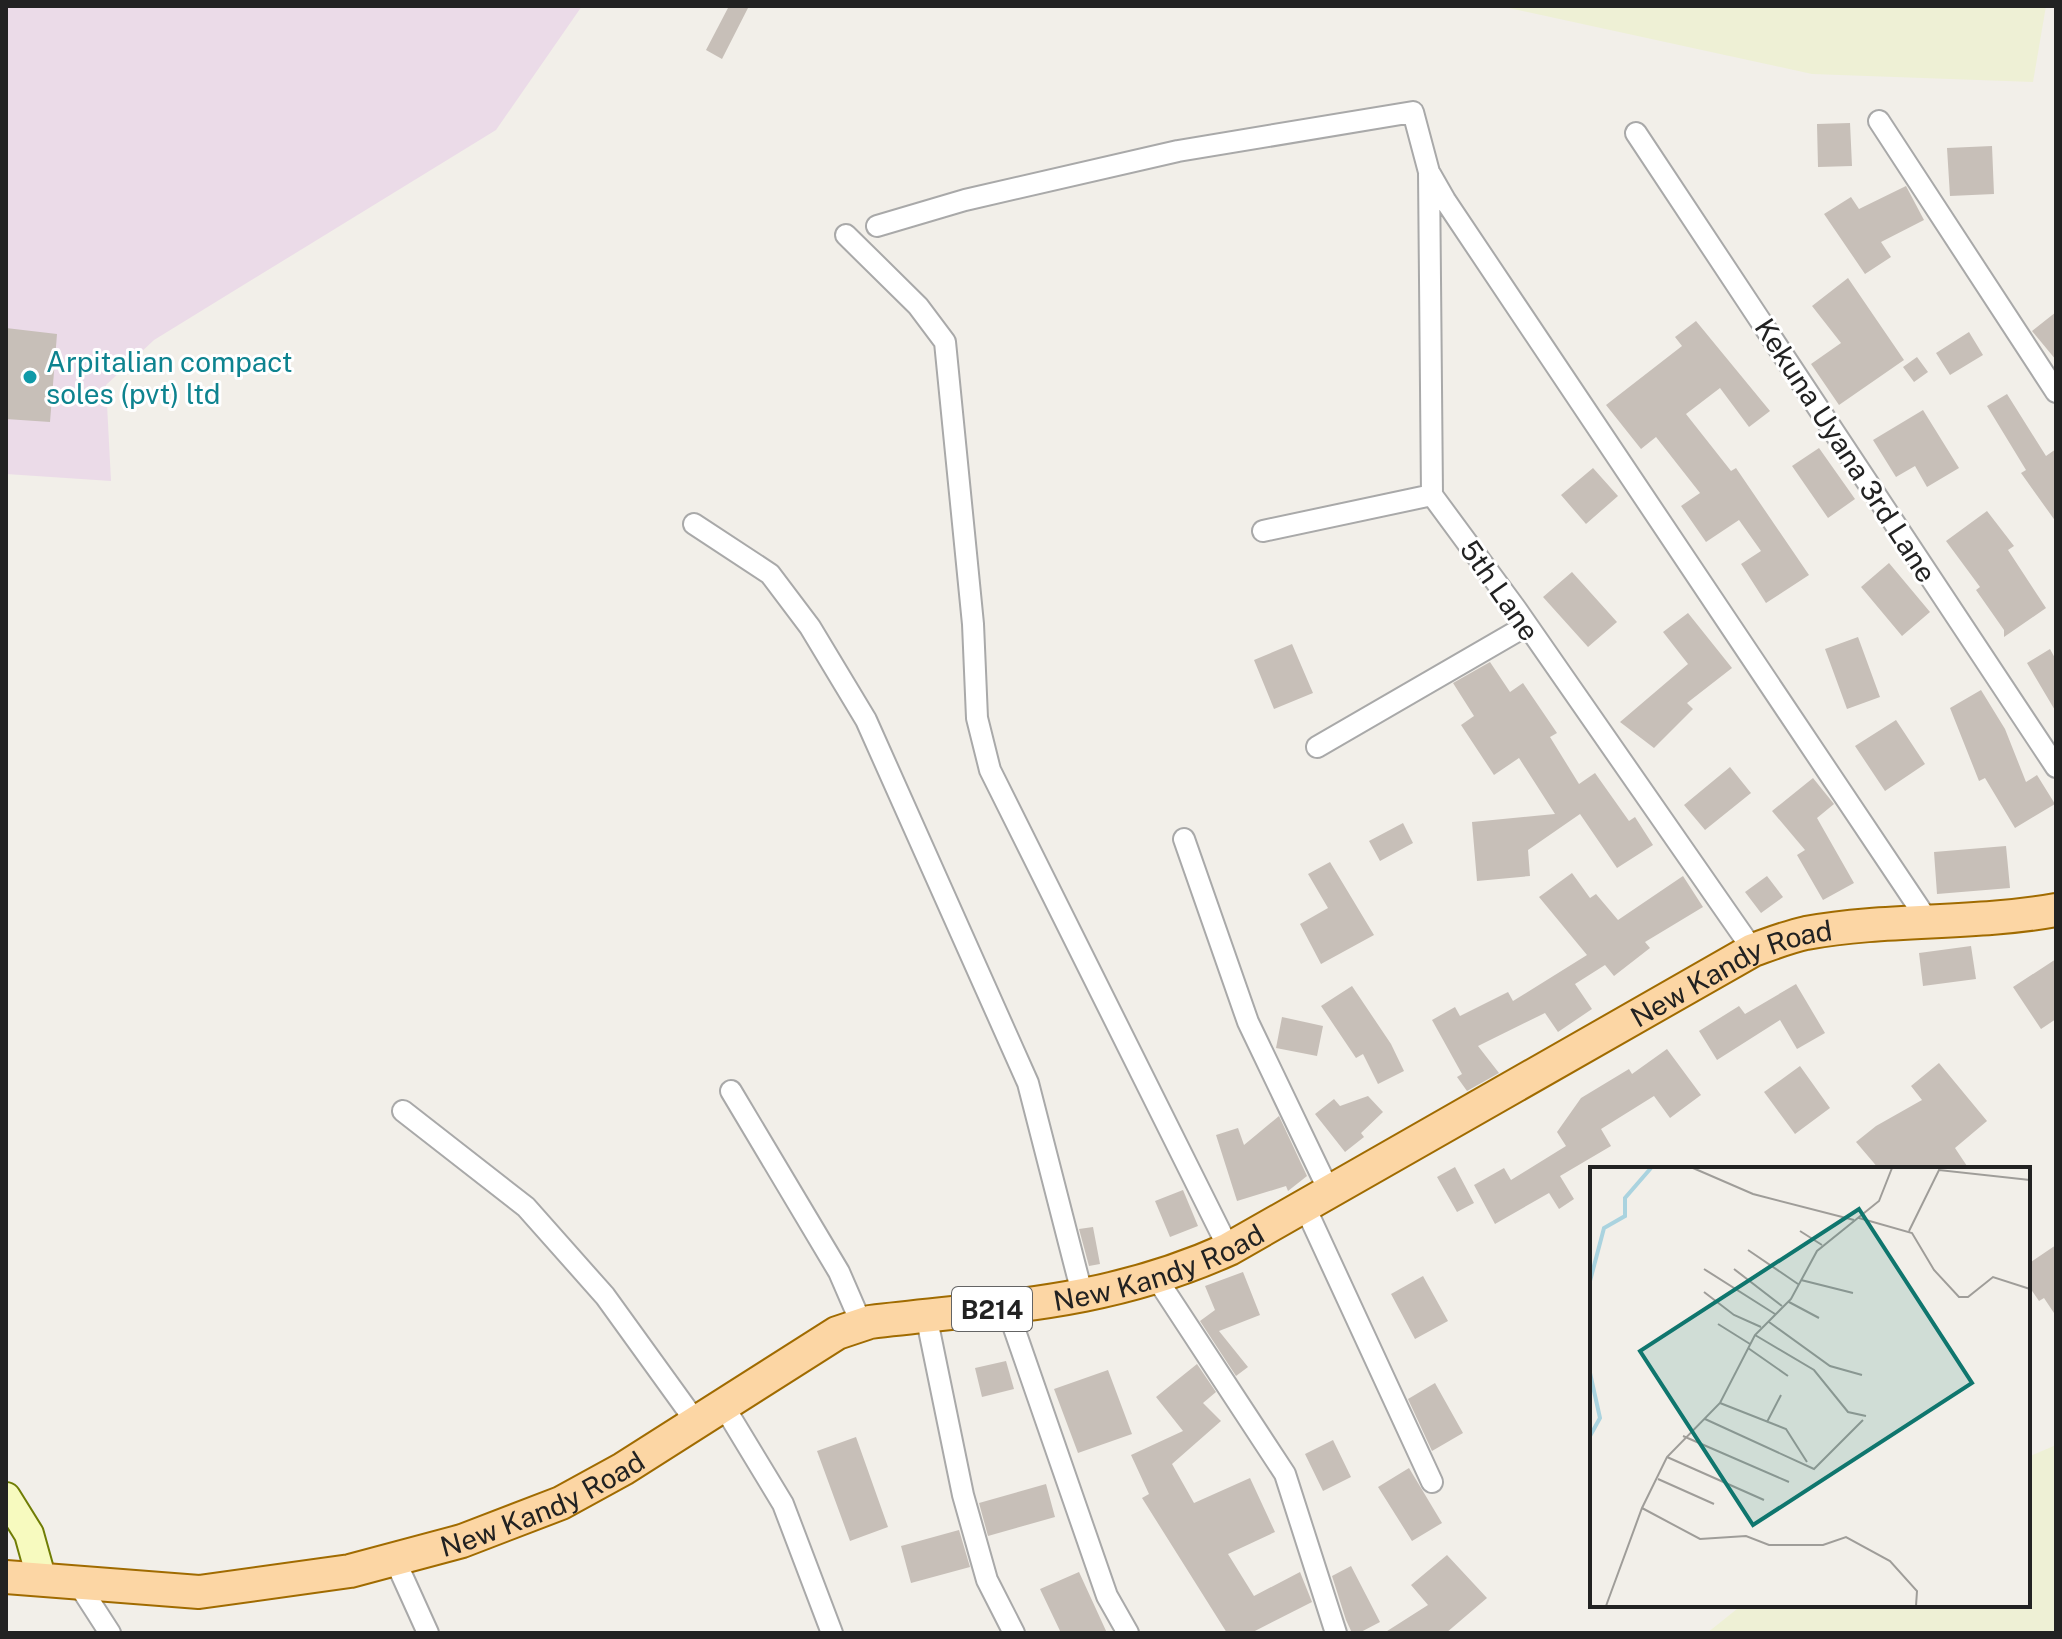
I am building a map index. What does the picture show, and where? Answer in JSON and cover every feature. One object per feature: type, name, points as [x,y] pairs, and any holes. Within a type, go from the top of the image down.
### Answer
[{"type":"main road","name":"New Kandy Road","points":[[6,1577],[41,1577],[79,1585],[199,1592],[350,1571],[474,1537],[561,1503],[710,1414],[809,1349],[862,1325],[1083,1297],[1157,1279],[1229,1249],[1753,950],[1803,934],[1849,927],[1930,924],[2056,910]]},
{"type":"main road","points":[[6,1497],[29,1534],[41,1577]]},
{"type":"street","points":[[877,226],[965,200],[1178,151],[1413,112],[1429,172],[1432,495],[1263,531]]},
{"type":"street","points":[[1879,121],[2056,392]]},
{"type":"street","name":"Kekuna Uyana 3rd Lane","points":[[1636,133],[2056,767]]},
{"type":"street","points":[[1429,172],[1930,924]]},
{"type":"street","points":[[846,235],[918,306],[945,342],[973,624],[977,718],[990,770],[1229,1249]]},
{"type":"street","name":"5th Lane","points":[[1432,495],[1753,950]]},
{"type":"street","points":[[694,524],[770,574],[810,627],[866,720],[1028,1083],[1083,1297]]},
{"type":"street","points":[[1317,747],[1526,626]]},
{"type":"street","points":[[1184,839],[1248,1022],[1432,1482]]},
{"type":"street","points":[[731,1091],[839,1272],[862,1325]]},
{"type":"street","points":[[403,1111],[526,1207],[710,1414],[783,1504],[832,1633]]},
{"type":"street","points":[[1157,1279],[1285,1474],[1336,1633]]},
{"type":"street","points":[[1007,1308],[1107,1596],[1128,1633]]},
{"type":"street","points":[[926,1315],[967,1509],[987,1580],[1014,1633]]},
{"type":"street","points":[[395,1560],[428,1633]]},
{"type":"street","points":[[79,1585],[110,1633]]},
{"type":"shaded area","points":[[6,6],[582,6],[496,130],[154,340],[106,385],[111,481],[6,474]]},
{"type":"green space","points":[[1500,6],[2046,6],[2033,82],[1812,74]]},
{"type":"green space","points":[[2056,1445],[2056,1633],[1707,1633],[1740,1607],[2030,1607],[2030,1456]]},
{"type":"building","points":[[729,6],[749,6],[722,59],[706,50]]},
{"type":"building","points":[[1850,123],[1852,166],[1818,167],[1817,124]]},
{"type":"building","points":[[1992,146],[1994,194],[1950,196],[1947,148]]},
{"type":"building","points":[[1906,186],[1924,220],[1881,242],[1891,257],[1865,274],[1824,214],[1851,197],[1859,209]]},
{"type":"building","points":[[1848,278],[1904,360],[1839,405],[1811,364],[1841,343],[1812,306]]},
{"type":"building","points":[[2056,312],[2056,360],[2032,331]]},
{"type":"building","points":[[1696,321],[1770,411],[1749,427],[1720,388],[1686,414],[1731,471],[1736,468],[1809,575],[1766,603],[1741,564],[1761,551],[1739,520],[1706,542],[1681,506],[1700,493],[1656,437],[1641,449],[1606,405],[1682,346],[1675,337]]},
{"type":"building","name":"Arpitalian compact soles (pvt) ltd","points":[[6,328],[57,334],[50,422],[6,419]]},
{"type":"building","points":[[1969,332],[1983,355],[1950,375],[1936,353]]},
{"type":"building","points":[[1917,357],[1928,372],[1914,382],[1903,367]]},
{"type":"building","points":[[2007,394],[2046,456],[2056,449],[2056,522],[2021,473],[2026,470],[1987,406]]},
{"type":"building","points":[[1923,410],[1959,468],[1927,487],[1915,466],[1896,477],[1873,440]]},
{"type":"building","points":[[1819,448],[1855,499],[1828,518],[1792,466]]},
{"type":"building","points":[[1593,468],[1618,496],[1586,524],[1561,495]]},
{"type":"building","points":[[1987,511],[2014,546],[2008,550],[2046,608],[2004,637],[2004,630],[1976,590],[1980,587],[1946,541]]},
{"type":"building","points":[[1889,563],[1930,612],[1902,636],[1861,587]]},
{"type":"building","points":[[1572,572],[1617,622],[1588,647],[1543,597]]},
{"type":"building","points":[[1688,613],[1732,668],[1687,703],[1693,709],[1654,748],[1620,722],[1688,664],[1663,632]]},
{"type":"building","points":[[1858,637],[1880,697],[1847,709],[1825,649]]},
{"type":"building","points":[[1292,644],[1313,693],[1274,709],[1254,660]]},
{"type":"building","points":[[2050,649],[2056,660],[2056,712],[2027,663]]},
{"type":"building","points":[[1490,662],[1510,692],[1523,683],[1557,733],[1550,737],[1579,784],[1595,773],[1629,821],[1635,817],[1653,845],[1617,868],[1580,814],[1528,850],[1530,876],[1477,881],[1472,822],[1555,814],[1519,758],[1494,775],[1461,725],[1474,716],[1453,683]]},
{"type":"building","points":[[1981,690],[2005,729],[2026,782],[2037,775],[2055,804],[2015,828],[1985,778],[1979,781],[1950,708]]},
{"type":"building","points":[[1896,720],[1925,764],[1885,791],[1855,746]]},
{"type":"building","points":[[1730,767],[1751,793],[1705,830],[1684,805]]},
{"type":"building","points":[[1813,778],[1834,804],[1817,818],[1854,883],[1823,900],[1797,855],[1805,850],[1772,811]]},
{"type":"building","points":[[1403,823],[1413,843],[1380,861],[1369,841]]},
{"type":"building","points":[[2006,846],[2010,888],[1937,894],[1934,852]]},
{"type":"building","points":[[1330,862],[1374,935],[1321,964],[1300,924],[1328,908],[1308,874]]},
{"type":"building","points":[[1572,873],[1590,898],[1596,894],[1618,920],[1683,876],[1703,907],[1645,942],[1650,948],[1614,976],[1605,965],[1575,984],[1592,1009],[1558,1032],[1545,1013],[1478,1046],[1499,1073],[1467,1091],[1457,1077],[1462,1074],[1432,1020],[1455,1007],[1460,1016],[1508,992],[1513,1001],[1587,955],[1539,897]]},
{"type":"building","points":[[1767,876],[1783,897],[1761,913],[1745,892]]},
{"type":"building","points":[[1971,946],[1976,979],[1923,986],[1919,953]]},
{"type":"building","points":[[2056,959],[2056,1019],[2041,1029],[2013,987]]},
{"type":"building","points":[[1796,984],[1825,1033],[1797,1049],[1780,1020],[1717,1060],[1699,1031],[1739,1006],[1745,1014]]},
{"type":"building","points":[[1352,986],[1391,1044],[1404,1071],[1378,1084],[1363,1054],[1356,1058],[1321,1006]]},
{"type":"building","points":[[1282,1017],[1323,1026],[1317,1056],[1276,1048]]},
{"type":"building","points":[[1667,1049],[1701,1095],[1670,1118],[1654,1096],[1601,1129],[1611,1146],[1560,1176],[1574,1199],[1559,1209],[1549,1193],[1495,1224],[1474,1185],[1504,1168],[1511,1180],[1566,1146],[1557,1132],[1581,1098],[1629,1069],[1632,1074]]},
{"type":"building","points":[[1939,1063],[1987,1121],[1955,1148],[1968,1167],[1877,1167],[1856,1142],[1876,1126],[1922,1100],[1911,1086]]},
{"type":"building","points":[[1800,1066],[1830,1108],[1795,1134],[1764,1092]]},
{"type":"building","points":[[1368,1096],[1383,1112],[1361,1133],[1364,1137],[1345,1152],[1315,1114],[1334,1099],[1340,1106]]},
{"type":"building","points":[[1279,1116],[1307,1176],[1288,1191],[1286,1186],[1237,1201],[1216,1135],[1238,1128],[1244,1145]]},
{"type":"building","points":[[1455,1167],[1474,1203],[1457,1212],[1437,1177]]},
{"type":"building","points":[[1183,1190],[1198,1226],[1170,1237],[1155,1201]]},
{"type":"building","points":[[1093,1227],[1100,1264],[1089,1266],[1079,1229]]},
{"type":"building","points":[[2056,1245],[2056,1316],[2044,1298],[2039,1301],[2030,1288],[2030,1263]]},
{"type":"building","points":[[1243,1272],[1260,1315],[1219,1331],[1248,1367],[1236,1376],[1200,1321],[1215,1310],[1205,1286]]},
{"type":"building","points":[[1423,1276],[1448,1321],[1415,1339],[1391,1294]]},
{"type":"building","points":[[1006,1361],[1014,1389],[982,1397],[975,1368]]},
{"type":"building","points":[[1197,1364],[1216,1392],[1203,1403],[1221,1421],[1172,1464],[1194,1503],[1250,1478],[1275,1532],[1228,1554],[1254,1596],[1300,1572],[1312,1602],[1251,1633],[1227,1633],[1142,1498],[1149,1494],[1131,1455],[1183,1431],[1156,1397]]},
{"type":"building","points":[[1108,1370],[1132,1434],[1078,1453],[1054,1389]]},
{"type":"building","points":[[1435,1383],[1463,1433],[1432,1451],[1408,1399]]},
{"type":"building","points":[[856,1437],[888,1527],[850,1541],[817,1451]]},
{"type":"building","points":[[1333,1440],[1351,1477],[1323,1491],[1305,1454]]},
{"type":"building","points":[[1409,1468],[1442,1523],[1412,1541],[1378,1487]]},
{"type":"building","points":[[1046,1484],[1055,1517],[988,1536],[979,1503]]},
{"type":"building","points":[[959,1530],[970,1567],[911,1583],[901,1546]]},
{"type":"building","points":[[1447,1555],[1487,1598],[1446,1633],[1384,1633],[1428,1605],[1411,1585]]},
{"type":"building","points":[[1351,1566],[1380,1622],[1359,1633],[1352,1633],[1332,1576]]},
{"type":"building","points":[[1079,1572],[1107,1633],[1061,1633],[1040,1589]]},
{"type":"place","name":"Arpitalian compact soles (pvt) ltd","points":[[30,377]]}]
